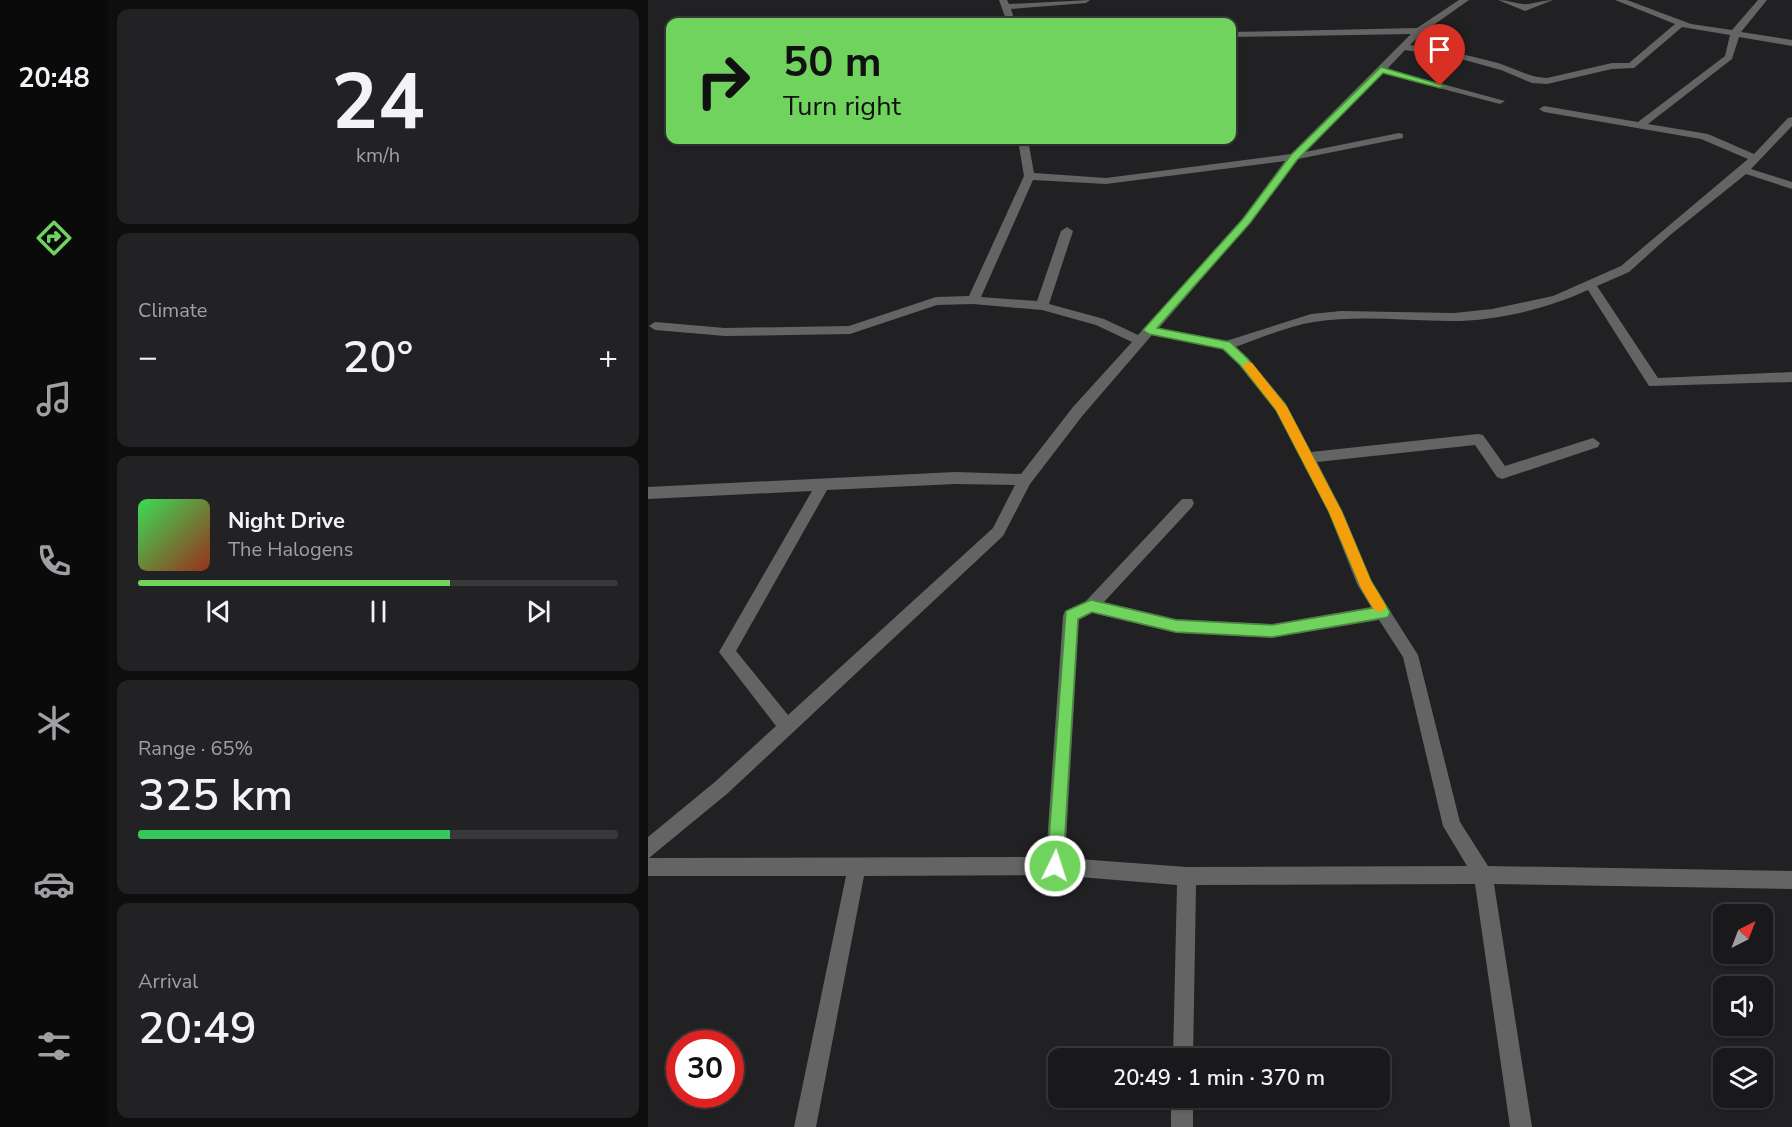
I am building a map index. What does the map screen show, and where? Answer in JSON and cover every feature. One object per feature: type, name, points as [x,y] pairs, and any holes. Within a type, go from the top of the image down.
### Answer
[{"type":"street","points":[[1010,18],[1004,3],[1086,0]]},
{"type":"street","points":[[648,849],[722,787],[998,532],[1025,480],[1078,411],[1246,221],[1294,158],[1419,31],[1465,0]]},
{"type":"street","points":[[1502,0],[1525,8],[1549,0]]},
{"type":"street","points":[[1618,0],[1681,23],[1792,43]]},
{"type":"street","points":[[1640,125],[1729,57],[1735,33],[1763,0]]},
{"type":"street","points":[[1512,15],[1522,7]]},
{"type":"street","points":[[1403,47],[1462,56],[1504,68],[1535,81],[1547,81],[1612,66],[1631,66],[1681,23]]},
{"type":"street","points":[[1236,34],[1419,31]]},
{"type":"street","points":[[1381,70],[1500,101]]},
{"type":"street","points":[[1544,109],[1704,136],[1754,158]]},
{"type":"street","points":[[655,326],[725,332],[850,330],[936,301],[973,300],[1042,306],[1144,336],[1226,345],[1311,318],[1341,315],[1454,317],[1492,313],[1556,300],[1625,269],[1665,232],[1744,170],[1792,120]]},
{"type":"street","points":[[1029,176],[1106,181],[1294,158],[1399,136]]},
{"type":"street","points":[[973,300],[1029,176],[1024,144]]},
{"type":"street","points":[[1744,170],[1792,186]]},
{"type":"street","points":[[1042,306],[1067,231]]},
{"type":"street","points":[[1591,286],[1654,383],[1792,377]]},
{"type":"street","points":[[1226,345],[1244,362],[1281,407],[1335,512],[1365,584],[1410,655],[1452,826],[1483,875],[1521,1127]]},
{"type":"street","points":[[1307,458],[1478,439],[1502,473],[1593,443]]},
{"type":"street","points":[[648,494],[955,478],[1025,480]]},
{"type":"street","points":[[787,727],[727,652],[822,486]]},
{"type":"street","points":[[1055,866],[1071,616],[1091,606],[1187,503]]},
{"type":"street","points":[[1091,606],[1176,626],[1272,631],[1383,612]]},
{"type":"street","points":[[805,1127],[857,865]]},
{"type":"street","points":[[648,867],[1055,866],[1187,876],[1483,875],[1792,880]]},
{"type":"street","points":[[1183,1048],[1187,876]]},
{"type":"street","points":[[1182,1108],[1182,1127]]},
{"type":"slow traffic","points":[[1248,366],[1281,407],[1335,512],[1365,584],[1379,606]]},
{"type":"route","points":[[1055,866],[1071,616],[1091,606],[1176,626],[1272,631],[1383,612],[1365,584],[1335,512],[1281,407],[1244,362],[1226,345],[1149,330],[1246,221],[1294,158],[1381,70],[1440,86]]}]
